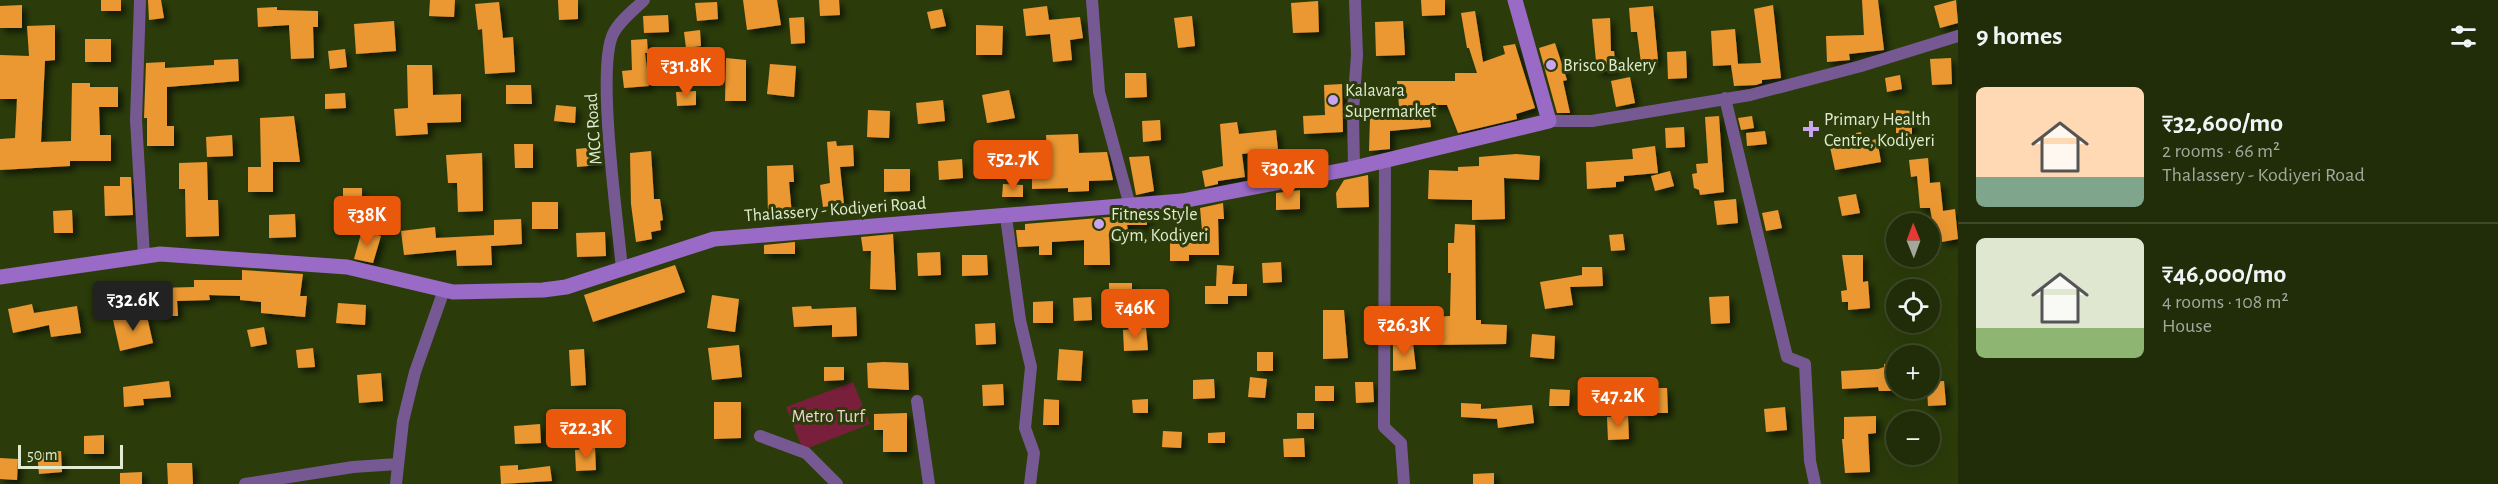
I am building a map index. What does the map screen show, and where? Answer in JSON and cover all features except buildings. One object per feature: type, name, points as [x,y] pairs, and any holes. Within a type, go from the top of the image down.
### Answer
[{"type":"main road","points":[[1515,0],[1550,121]]},
{"type":"main road","name":"Thalassery - Kodiyeri Road","points":[[0,277],[160,254],[347,267],[453,292],[543,290],[566,287],[680,248],[737,235],[1006,217],[1182,201],[1354,168],[1550,121]]},
{"type":"street","points":[[140,0],[136,120],[144,256]]},
{"type":"street","name":"MCC Road","points":[[622,269],[607,95],[609,47],[612,34],[644,0]]},
{"type":"street","points":[[1092,0],[1100,92],[1130,206]]},
{"type":"street","points":[[1354,168],[1353,111],[1357,55],[1355,0]]},
{"type":"street","points":[[1550,121],[1592,121],[1750,95],[1850,69],[1958,36]]},
{"type":"street","points":[[1725,98],[1787,357],[1805,364],[1810,461],[1815,484]]},
{"type":"street","points":[[1385,161],[1384,427],[1401,443],[1404,484]]},
{"type":"street","points":[[1006,217],[1020,320],[1031,367],[1025,428],[1034,453],[1030,484]]},
{"type":"street","points":[[396,484],[402,421],[415,372],[444,290]]},
{"type":"street","points":[[917,401],[929,484]]},
{"type":"street","points":[[760,436],[806,453],[837,484]]},
{"type":"street","points":[[245,484],[353,467],[398,464]]},
{"type":"green space","name":"Metro Turf","points":[[853,382],[870,424],[803,450],[786,407]]},
{"type":"place","name":"Brisco Bakery","points":[[1551,65]]},
{"type":"place","name":"Kalavara Supermarket","points":[[1333,100]]},
{"type":"place","name":"Primary Health Centre, Kodiyeri","points":[[1811,129]]},
{"type":"place","name":"Fitness Style Gym, Kodiyeri","points":[[1099,224]]}]
